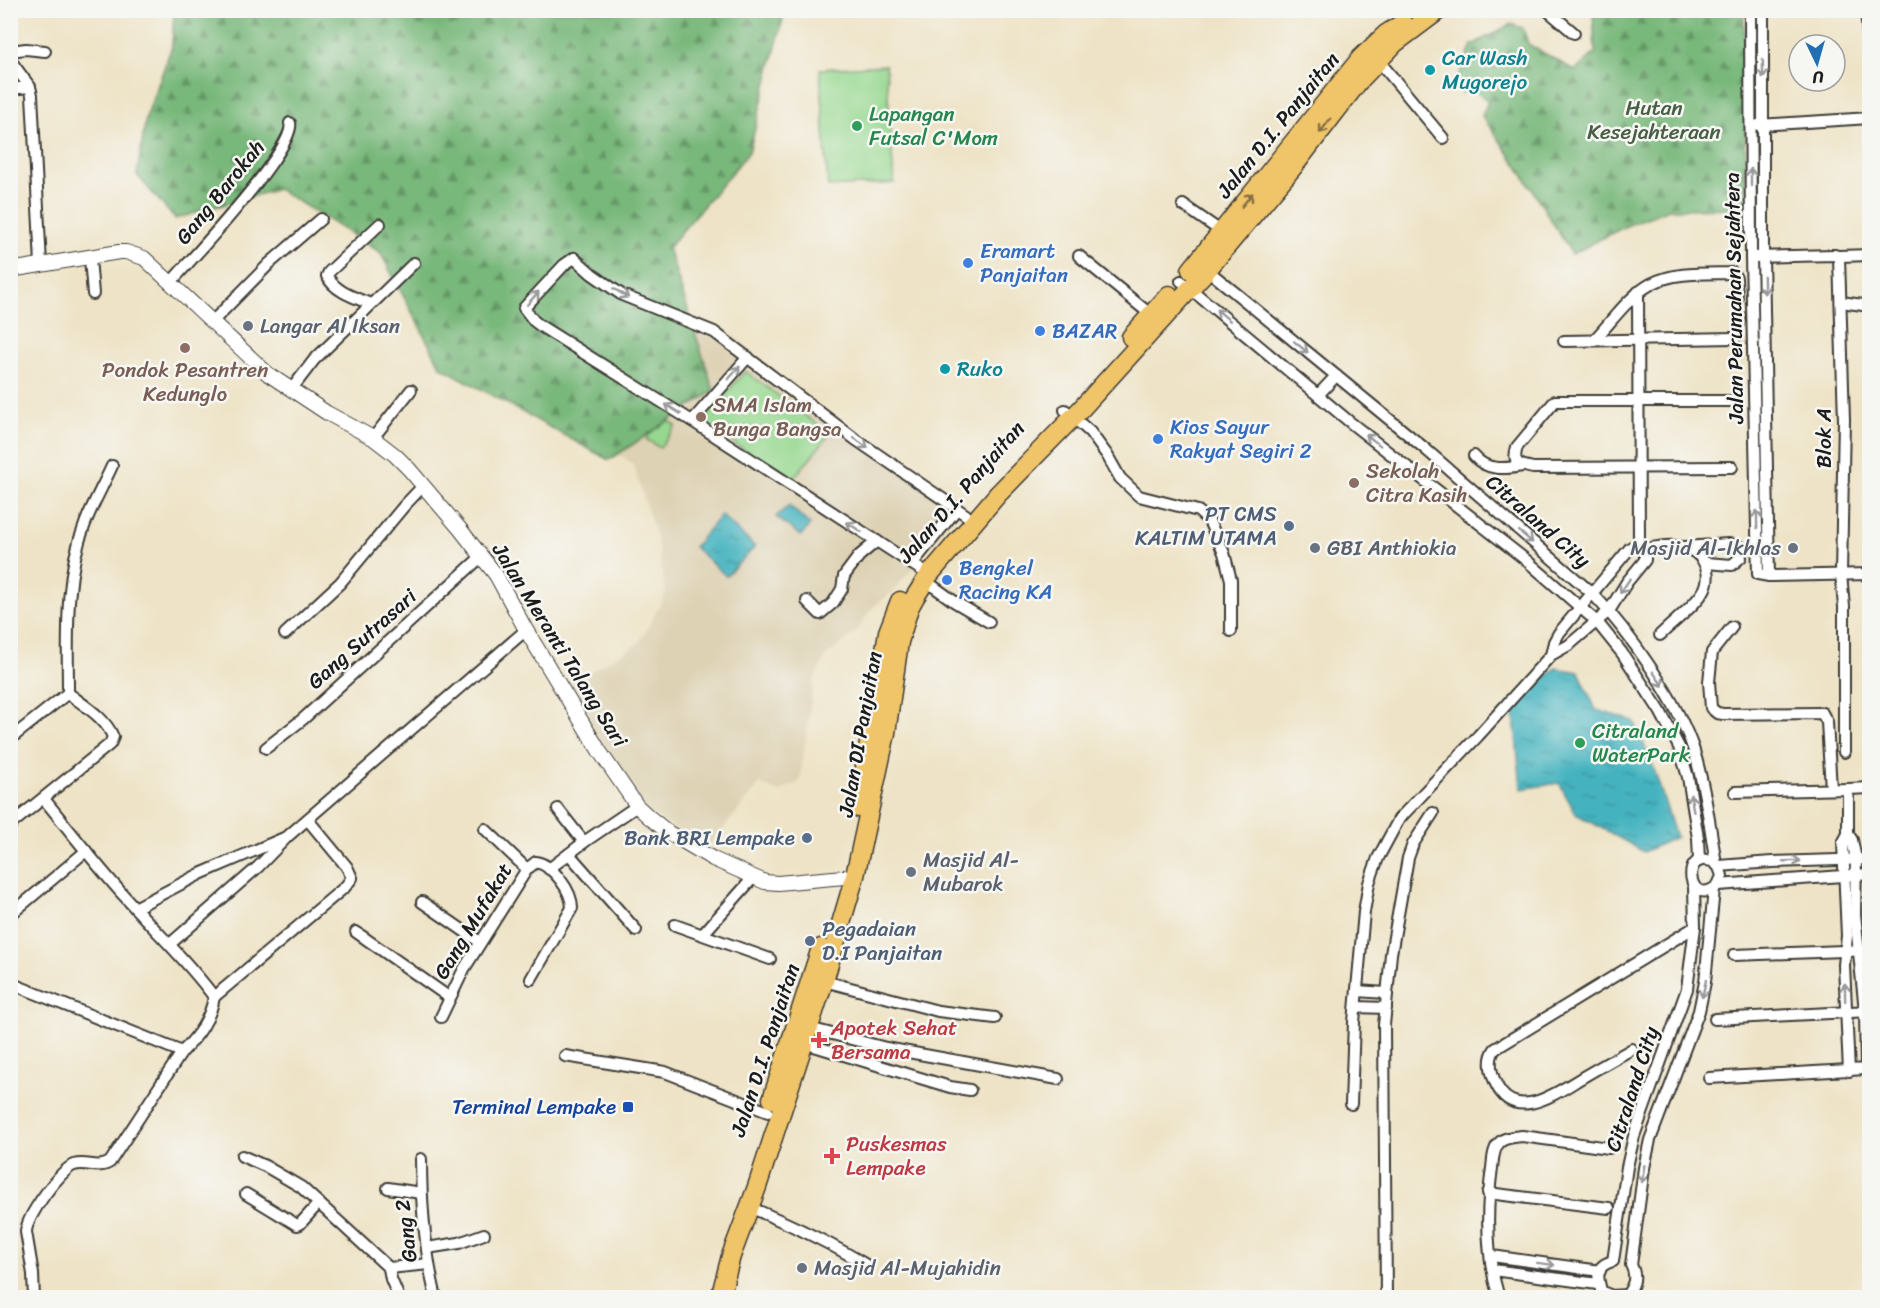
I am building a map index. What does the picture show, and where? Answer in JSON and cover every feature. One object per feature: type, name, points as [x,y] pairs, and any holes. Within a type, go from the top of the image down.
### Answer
[{"type":"highway","points":[[1202,266],[1293,167],[1358,82],[1378,60],[1431,11]]},
{"type":"highway","name":"Jalan D.I. Panjaitan","points":[[1202,266],[1222,232],[1361,58],[1386,34],[1431,11]]},
{"type":"highway","name":"Jalan DI Panjaitan","points":[[720,1298],[791,1062],[806,1035],[824,981],[886,733],[902,632],[922,573],[998,494],[1202,266]]},
{"type":"highway","name":"Jalan D.I. Panjaitan","points":[[922,573],[936,543],[961,513],[1070,413],[1098,375],[1150,315],[1186,284]]},
{"type":"highway","name":"Jalan D.I. Panjaitan","points":[[708,1298],[768,1112],[791,1062],[849,877]]},
{"type":"street","points":[[1547,10],[1574,33]]},
{"type":"street","name":"Jalan Perumahan Sejahtera","points":[[1750,10],[1751,257],[1758,571],[1759,575],[1769,576],[1763,256],[1762,10]]},
{"type":"street","points":[[1866,10],[1869,58]]},
{"type":"street","points":[[10,51],[26,49],[45,51]]},
{"type":"street","points":[[10,60],[30,87],[32,95],[41,264]]},
{"type":"street","points":[[1378,60],[1443,138]]},
{"type":"street","points":[[10,90],[30,87]]},
{"type":"street","points":[[1751,125],[1869,118]]},
{"type":"street","name":"Gang Barokah","points":[[171,282],[217,231],[265,172],[289,137],[292,128],[290,123]]},
{"type":"street","points":[[1183,205],[1222,232]]},
{"type":"street","points":[[212,322],[270,263],[321,219]]},
{"type":"street","points":[[371,304],[333,285],[327,276],[380,224]]},
{"type":"street","name":"Jalan Meranti Talang Sari","points":[[10,270],[119,252],[144,258],[255,363],[327,413],[373,438],[395,455],[423,486],[496,575],[526,630],[600,752],[637,806],[669,833],[712,859],[753,878],[778,883],[849,877]]},
{"type":"street","points":[[1751,257],[1869,255]]},
{"type":"street","points":[[1079,256],[1150,315]]},
{"type":"street","name":"Blok A","points":[[1839,256],[1844,420],[1841,574],[1844,607],[1844,752]]},
{"type":"street","points":[[90,258],[93,294]]},
{"type":"street","points":[[961,513],[855,439],[714,332],[622,295],[574,258],[564,265],[524,308],[542,327],[692,420],[877,541],[922,573],[956,602],[990,622]]},
{"type":"street","points":[[291,390],[314,360],[414,263]]},
{"type":"street","name":"Citraland City","points":[[1202,266],[1423,447],[1593,594],[1609,611],[1663,686],[1687,733],[1699,771],[1717,865],[1722,876],[1716,887],[1706,982],[1699,1011],[1650,1140],[1631,1265],[1635,1281],[1625,1296]]},
{"type":"street","points":[[1595,339],[1638,292],[1653,283],[1674,277],[1734,273],[1737,302]]},
{"type":"street","name":"Citraland City","points":[[1186,284],[1425,482],[1494,534],[1597,622],[1622,653],[1660,711],[1679,747],[1688,777],[1698,838],[1699,861],[1692,867],[1690,875],[1694,886],[1693,949],[1687,989],[1634,1136],[1613,1260]]},
{"type":"street","points":[[1351,1104],[1356,991],[1364,912],[1369,883],[1390,834],[1399,819],[1551,655],[1569,645],[1609,611],[1627,582],[1645,560],[1642,546],[1638,466],[1638,292]]},
{"type":"street","points":[[1841,302],[1869,306]]},
{"type":"street","points":[[1564,341],[1735,338]]},
{"type":"street","points":[[692,420],[748,357]]},
{"type":"street","points":[[1318,395],[1336,376]]},
{"type":"street","points":[[373,438],[411,390]]},
{"type":"street","points":[[1522,466],[1516,462],[1514,456],[1517,447],[1555,401],[1733,401]]},
{"type":"street","points":[[1070,413],[1095,440],[1120,478],[1139,496],[1198,511],[1209,520],[1224,553],[1231,580],[1231,631]]},
{"type":"street","points":[[1473,456],[1485,465],[1497,468],[1522,466],[1533,468],[1732,467]]},
{"type":"street","points":[[68,693],[69,610],[75,559],[85,524],[112,466]]},
{"type":"street","points":[[285,634],[340,583],[423,486]]},
{"type":"street","points":[[807,601],[820,614],[833,603],[842,589],[844,576],[860,556],[877,541]]},
{"type":"street","points":[[1551,655],[1554,642],[1630,548],[1728,544],[1739,546],[1741,557],[1732,565],[1706,563],[1684,547]]},
{"type":"street","name":"Gang Sutrasari","points":[[266,748],[303,719],[482,556]]},
{"type":"street","points":[[1660,636],[1701,595],[1707,585],[1706,563]]},
{"type":"street","points":[[1769,576],[1869,574]]},
{"type":"street","points":[[1732,627],[1710,657],[1711,708],[1723,714],[1822,712],[1827,722],[1830,789]]},
{"type":"street","points":[[170,944],[258,867],[288,836],[526,630]]},
{"type":"street","points":[[10,739],[68,693]]},
{"type":"street","points":[[10,825],[110,744],[113,736],[110,729],[68,693]]},
{"type":"street","points":[[1735,792],[1869,788]]},
{"type":"street","points":[[1848,789],[1848,834],[1843,843],[1843,860],[1846,951],[1845,1013],[1849,1071]]},
{"type":"street","points":[[44,799],[135,908],[170,944],[214,997]]},
{"type":"street","points":[[531,979],[572,908],[568,892],[549,869],[637,806]]},
{"type":"street","points":[[558,809],[584,842]]},
{"type":"street","points":[[1386,1298],[1384,1083],[1386,993],[1408,858],[1413,844],[1433,813]]},
{"type":"street","points":[[34,1298],[26,1225],[32,1212],[58,1177],[66,1168],[77,1164],[104,1166],[110,1162],[182,1052],[207,1023],[212,1012],[214,997],[345,887],[352,878],[347,867],[309,820]]},
{"type":"street","points":[[485,829],[526,869]]},
{"type":"street","points":[[1709,1078],[1864,1070],[1867,1067],[1864,950],[1855,914],[1856,859],[1852,840],[1848,834]]},
{"type":"street","points":[[135,908],[200,874],[288,836]]},
{"type":"street","points":[[10,915],[86,850]]},
{"type":"street","points":[[568,854],[636,930]]},
{"type":"street","points":[[1699,861],[1706,860],[1717,865],[1869,859]]},
{"type":"street","name":"Gang Mufakat","points":[[441,1017],[480,942],[526,869],[536,862],[549,869]]},
{"type":"street","points":[[1758,863],[1758,882]]},
{"type":"street","points":[[1694,886],[1703,891],[1716,887],[1758,882],[1869,874]]},
{"type":"street","points":[[703,934],[753,878]]},
{"type":"street","points":[[422,902],[480,942]]},
{"type":"street","points":[[675,925],[770,959]]},
{"type":"street","points":[[1632,1049],[1548,1098],[1531,1103],[1515,1102],[1505,1097],[1494,1081],[1491,1066],[1491,1055],[1495,1048],[1695,927]]},
{"type":"street","points":[[356,932],[450,998]]},
{"type":"street","points":[[1693,949],[1709,951]]},
{"type":"street","points":[[1734,956],[1864,950]]},
{"type":"street","points":[[824,981],[938,1011],[995,1018]]},
{"type":"street","points":[[10,984],[182,1052]]},
{"type":"street","points":[[1356,991],[1386,993]]},
{"type":"street","points":[[1356,1007],[1386,1008]]},
{"type":"street","points":[[1715,1019],[1867,1011]]},
{"type":"street","points":[[806,1035],[1058,1079]]},
{"type":"street","points":[[806,1035],[950,1087],[969,1089]]},
{"type":"street","points":[[565,1056],[665,1072],[768,1112]]},
{"type":"street","points":[[1499,1298],[1492,1270],[1487,1219],[1494,1153],[1500,1142],[1522,1136],[1609,1148]]},
{"type":"street","points":[[242,1156],[265,1166],[301,1187],[319,1203],[389,1268],[391,1280],[399,1298]]},
{"type":"street","name":"Gang 2","points":[[421,1159],[421,1192],[427,1248],[436,1298]]},
{"type":"street","points":[[388,1188],[421,1192]]},
{"type":"street","points":[[1488,1193],[1609,1208]]},
{"type":"street","points":[[246,1194],[297,1225],[319,1203]]},
{"type":"street","points":[[749,1207],[810,1233],[866,1265]]},
{"type":"street","points":[[427,1248],[459,1243],[484,1234]]},
{"type":"street","points":[[1491,1256],[1600,1271]]},
{"type":"street","points":[[1601,1291],[1600,1271],[1607,1262],[1613,1260],[1631,1265]]},
{"type":"street","points":[[389,1268],[429,1264]]},
{"type":"street","points":[[1492,1270],[1601,1291],[1612,1296],[1625,1296]]},
{"type":"shaded area","points":[[648,297],[735,337],[762,364],[877,448],[962,504],[895,590],[871,609],[855,633],[827,655],[814,679],[800,781],[779,792],[760,784],[705,850],[641,806],[564,687],[639,643],[666,594],[657,540],[633,464],[590,435]]},
{"type":"green space","points":[[174,11],[785,11],[749,152],[668,248],[714,391],[609,460],[441,367],[380,252],[278,189],[175,219],[137,175],[146,118],[172,46]]},
{"type":"green space","name":"Hutan Kesejahteraan","points":[[1593,11],[1744,11],[1746,208],[1669,209],[1626,226],[1572,254],[1517,165],[1482,116],[1488,101],[1474,90],[1462,93],[1458,77],[1472,45],[1511,24],[1523,28],[1528,44],[1575,71],[1595,53]]},
{"type":"green space","name":"Lapangan Futsal C'Mom","points":[[886,65],[894,183],[828,187],[820,69]]},
{"type":"green space","points":[[745,371],[830,434],[792,480],[701,423]]},
{"type":"green space","points":[[663,416],[676,426],[660,448],[646,439]]},
{"type":"water","points":[[789,505],[810,525],[801,536],[776,517]]},
{"type":"water","points":[[721,515],[755,547],[726,576],[694,547]]},
{"type":"water","name":"Citraland WaterPark","points":[[1556,668],[1579,672],[1596,710],[1634,721],[1653,766],[1676,837],[1644,852],[1576,814],[1559,783],[1521,789],[1513,704]]},
{"type":"place","name":"Car Wash Mugorejo","points":[[1430,70]]},
{"type":"place","name":"Lapangan Futsal C'Mom","points":[[857,126]]},
{"type":"place","name":"Eramart Panjaitan","points":[[968,263]]},
{"type":"place","name":"Langar Al Iksan","points":[[248,326]]},
{"type":"place","name":"BAZAR","points":[[1040,331]]},
{"type":"place","name":"Pondok Pesantren Kedunglo","points":[[185,348]]},
{"type":"place","name":"Ruko","points":[[945,369]]},
{"type":"place","name":"SMA Islam Bunga Bangsa","points":[[701,417]]},
{"type":"place","name":"Kios Sayur Rakyat Segiri 2","points":[[1158,439]]},
{"type":"place","name":"Sekolah Citra Kasih","points":[[1354,483]]},
{"type":"place","name":"PT CMS KALTIM UTAMA","points":[[1289,526]]},
{"type":"place","name":"GBI Anthiokia","points":[[1315,548]]},
{"type":"place","name":"Masjid Al-Ikhlas","points":[[1793,548]]},
{"type":"place","name":"Bengkel Racing KA","points":[[947,580]]},
{"type":"place","name":"Citraland WaterPark","points":[[1580,743]]},
{"type":"place","name":"Bank BRI Lempake","points":[[807,838]]},
{"type":"place","name":"Masjid Al- Mubarok","points":[[911,872]]},
{"type":"place","name":"Pegadaian D.I Panjaitan","points":[[810,941]]},
{"type":"place","name":"Apotek Sehat Bersama","points":[[819,1040]]},
{"type":"place","name":"Terminal Lempake","points":[[628,1107]]},
{"type":"place","name":"Puskesmas Lempake","points":[[832,1156]]},
{"type":"place","name":"Masjid Al-Mujahidin","points":[[802,1268]]}]
